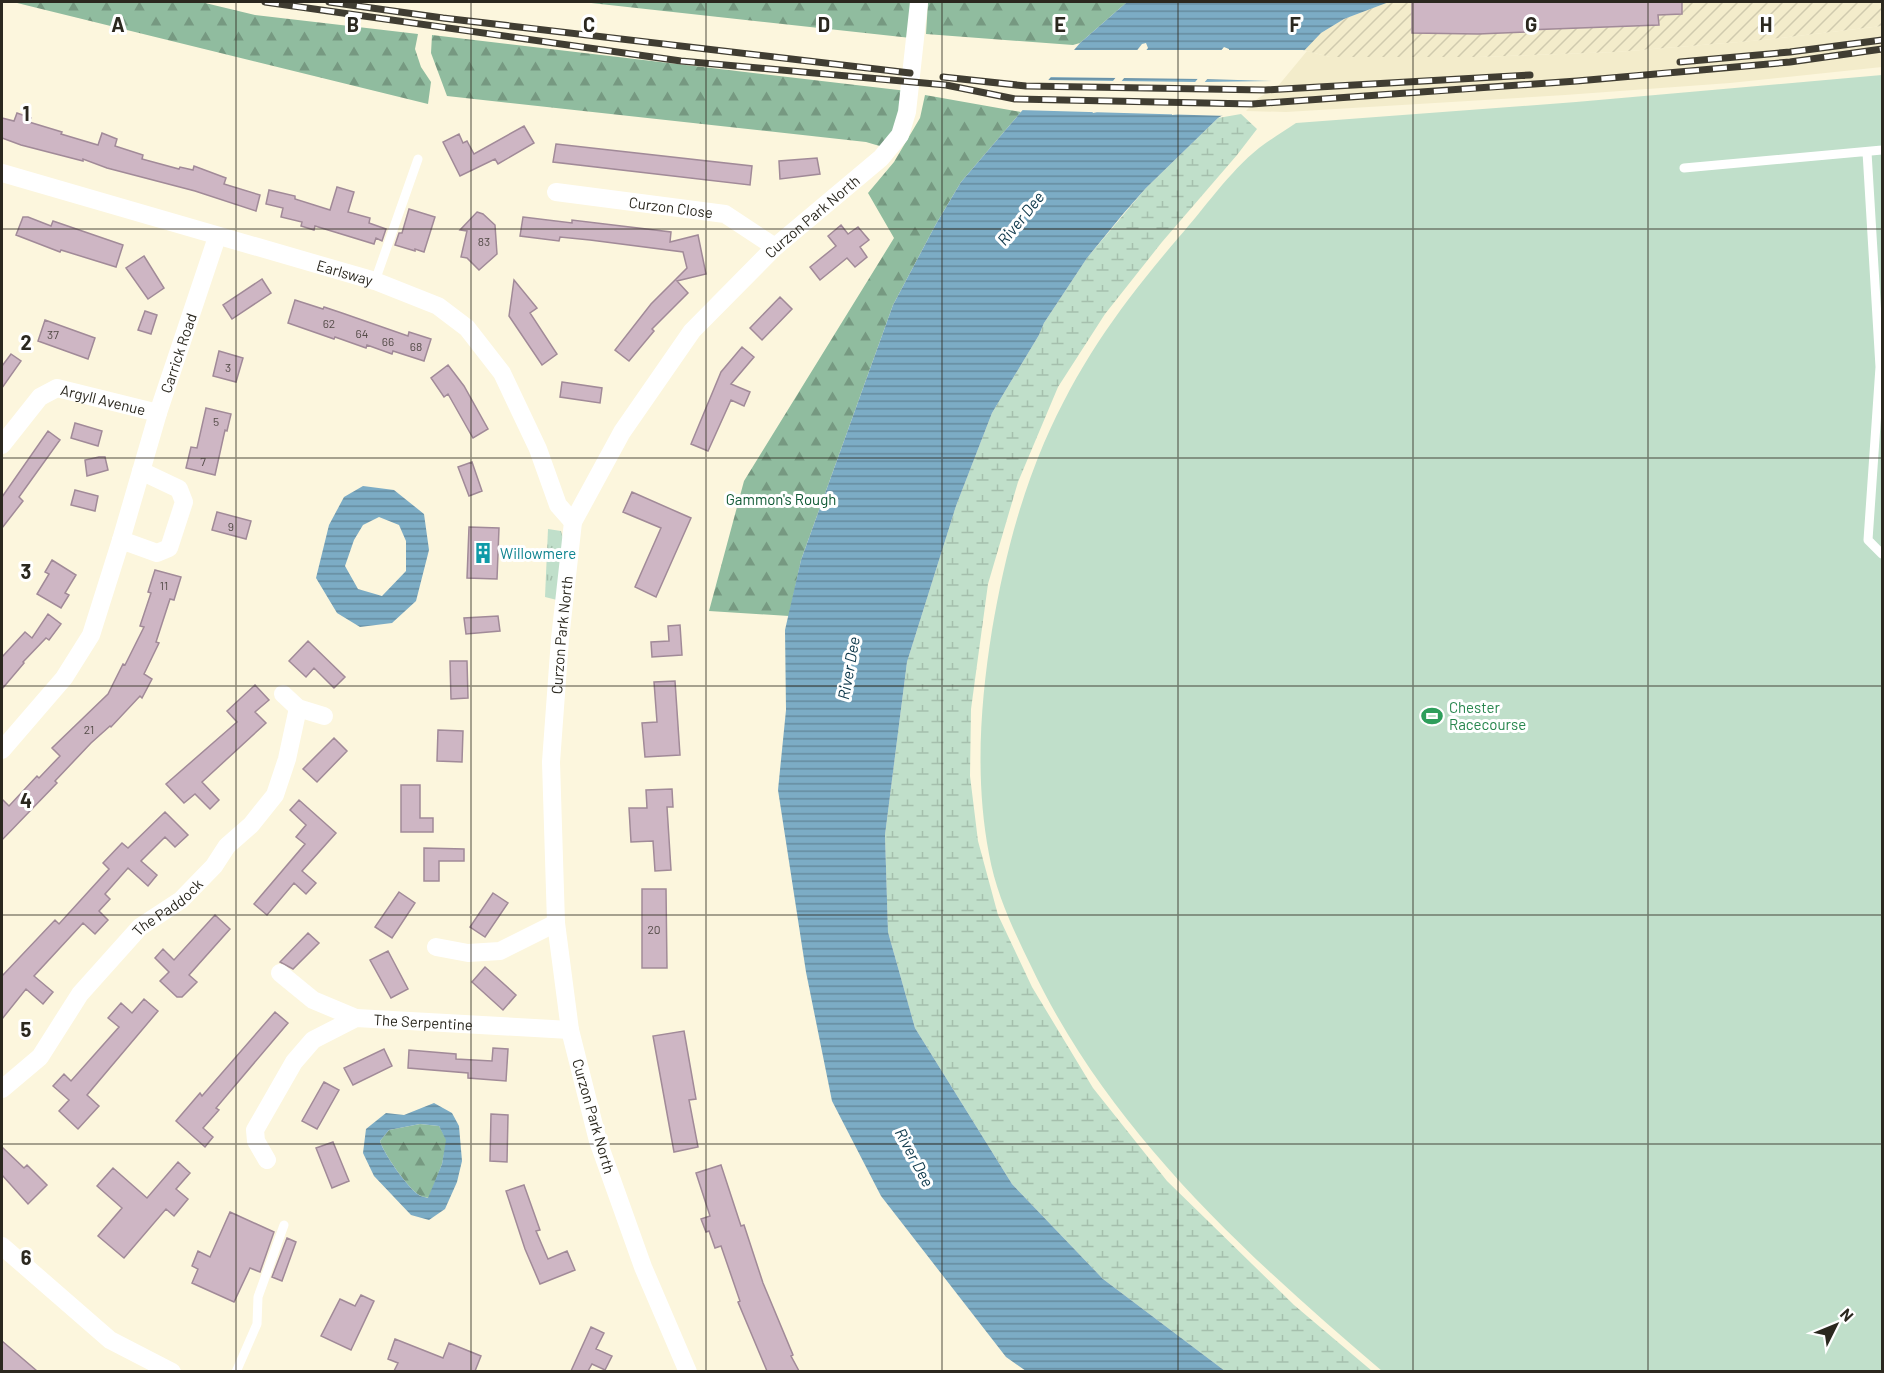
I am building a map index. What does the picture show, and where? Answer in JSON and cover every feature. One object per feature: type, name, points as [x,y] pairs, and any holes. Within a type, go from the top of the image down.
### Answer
[{"type":"street","name":"Curzon Park North","points":[[688,1371],[643,1267],[598,1141],[570,1029],[556,923],[551,762],[560,639],[573,522],[622,432],[692,331],[775,247],[881,158],[900,135],[907,112],[919,2]]},
{"type":"street","name":"Earlsway","points":[[2,174],[375,281],[438,306],[467,328],[502,373],[538,449],[558,505],[573,522]]},
{"type":"street","name":"Curzon Close","points":[[556,192],[725,214],[775,247]]},
{"type":"street","name":"Carrick Road","points":[[2,750],[64,678],[91,635],[158,413],[217,237]]},
{"type":"street","name":"Argyll Avenue","points":[[2,445],[40,397],[57,388],[158,413]]},
{"type":"street","points":[[121,540],[157,553],[168,548],[184,502],[179,489],[141,471]]},
{"type":"street","points":[[283,694],[298,708],[324,717]]},
{"type":"street","name":"The Paddock","points":[[2,1089],[40,1057],[80,994],[140,927],[181,900],[214,866],[227,846],[250,825],[275,795],[287,759],[298,708]]},
{"type":"street","points":[[436,947],[468,953],[500,951],[556,923]]},
{"type":"street","points":[[280,973],[313,999],[356,1018]]},
{"type":"street","name":"The Serpentine","points":[[267,1160],[256,1141],[255,1130],[294,1062],[313,1040],[356,1018],[570,1029]]},
{"type":"street","points":[[2,1246],[110,1340],[172,1371]]},
{"type":"lane","points":[[1684,168],[1882,150]]},
{"type":"lane","points":[[1867,152],[1880,367],[1868,540],[1882,554]]},
{"type":"lane","points":[[375,281],[418,159]]},
{"type":"lane","points":[[236,1371],[256,1324],[258,1297],[284,1226]]},
{"type":"shaded area","points":[[1389,2],[1882,2],[1882,26],[1763,40],[1616,52],[1478,57],[1330,57],[1303,50],[1321,33],[1344,19]]},
{"type":"shaded area","points":[[1882,26],[1882,67],[1730,83],[1565,95],[1286,112],[1246,111],[1303,50],[1330,57],[1478,57],[1616,52],[1763,40]]},
{"type":"green space","points":[[13,2],[201,2],[255,15],[418,34],[415,49],[421,67],[431,82],[428,104]]},
{"type":"green space","points":[[582,2],[911,2],[911,38]]},
{"type":"green space","points":[[928,2],[1127,2],[1080,43],[1073,45],[926,34]]},
{"type":"green space","points":[[432,35],[907,91],[901,130],[883,147],[866,142],[447,96],[431,53]]},
{"type":"green space","name":"Chester Racecourse","points":[[1882,75],[1882,1371],[1382,1371],[1281,1282],[1232,1235],[1140,1136],[1100,1083],[1063,1026],[1006,912],[992,869],[985,826],[981,770],[982,714],[992,630],[1001,582],[1012,535],[1035,466],[1072,386],[1103,335],[1138,286],[1237,168],[1259,148],[1296,123],[1576,102]]},
{"type":"green space","name":"Gammon's Rough","points":[[925,95],[1021,112],[961,182],[893,305],[801,560],[789,616],[709,611],[744,481],[894,238],[868,193],[894,162],[920,118]]},
{"type":"green space","points":[[1241,114],[1257,129],[1105,314],[1058,387],[1018,482],[988,584],[971,709],[970,776],[978,841],[998,915],[1032,987],[1093,1088],[1167,1181],[1294,1305],[1372,1371],[1225,1371],[1103,1279],[1012,1184],[915,1028],[888,932],[885,835],[907,662],[956,506],[992,413],[1044,323],[1087,258],[1146,188],[1218,118]]},
{"type":"green space","points":[[548,529],[561,531],[566,550],[557,600],[545,597]]},
{"type":"green space","points":[[420,1124],[439,1126],[447,1140],[442,1164],[429,1198],[419,1195],[408,1185],[391,1162],[380,1141],[389,1130]]},
{"type":"water","name":"River Dee","points":[[1127,2],[1389,2],[1344,19],[1321,33],[1276,84],[1218,118],[1146,188],[1123,214],[1087,258],[1044,323],[992,413],[956,506],[907,662],[885,835],[888,932],[915,1028],[1012,1184],[1103,1279],[1225,1371],[1026,1371],[1006,1357],[881,1196],[832,1101],[806,972],[778,790],[786,710],[785,630],[801,560],[893,305],[961,182],[1080,43]],"holes":[[[1146,43],[1148,48],[1097,112],[1093,113],[1091,109],[1142,44]],[[1224,47],[1229,49],[1229,53],[1178,114],[1172,115],[1172,110]]]},
{"type":"water","points":[[363,486],[394,490],[424,514],[429,550],[416,601],[392,623],[360,627],[337,613],[316,578],[329,525],[344,497]],"holes":[[[379,517],[399,525],[406,541],[406,571],[382,596],[358,589],[345,566],[354,540],[363,525]]]},
{"type":"water","points":[[434,1103],[452,1113],[459,1126],[462,1161],[457,1182],[445,1209],[429,1220],[411,1215],[374,1176],[363,1153],[366,1129],[386,1113],[404,1115]],"holes":[[[420,1124],[439,1126],[446,1140],[442,1164],[428,1198],[419,1195],[402,1178],[380,1141],[389,1130]]]},
{"type":"pier","points":[[1070,50],[1141,50],[1119,78],[1046,77]]},
{"type":"pier","points":[[1142,50],[1225,50],[1201,79],[1120,78]]},
{"type":"pier","points":[[1225,50],[1307,51],[1278,86],[1229,116],[1019,110],[1044,80],[1117,81],[1094,110],[1118,81],[1199,82],[1175,113],[1202,82],[1274,81],[1203,79],[1226,52]]},
{"type":"building","points":[[1412,2],[1682,2],[1682,14],[1658,15],[1659,25],[1478,34],[1412,33]]},
{"type":"building","points":[[17,113],[31,118],[29,122],[62,132],[61,134],[98,145],[102,133],[117,139],[115,146],[143,155],[142,159],[179,169],[180,167],[193,170],[194,166],[226,178],[224,184],[260,195],[256,211],[195,191],[2,138],[2,118],[14,121]]},
{"type":"building","points":[[524,126],[534,143],[498,164],[495,159],[460,176],[443,142],[459,134],[463,143],[467,141],[474,154]]},
{"type":"building","points":[[556,144],[752,166],[750,185],[553,162]]},
{"type":"building","points":[[817,158],[820,174],[780,179],[779,161]]},
{"type":"building","points":[[337,187],[354,192],[348,212],[370,218],[369,223],[386,229],[382,241],[376,238],[374,244],[315,226],[314,230],[301,226],[302,222],[281,217],[283,208],[266,204],[269,190],[295,196],[295,199],[330,210]]},
{"type":"building","points":[[409,209],[435,217],[424,252],[395,245],[399,233],[402,233]]},
{"type":"building","points":[[477,212],[483,214],[495,225],[497,254],[479,270],[467,258],[461,257],[467,231],[460,230]]},
{"type":"building","points":[[23,217],[51,226],[53,221],[123,245],[116,267],[61,250],[60,252],[16,235]]},
{"type":"building","points":[[523,217],[572,223],[572,220],[671,232],[670,242],[698,235],[706,274],[677,281],[688,293],[652,329],[654,331],[629,361],[615,350],[651,304],[687,268],[683,252],[560,237],[559,241],[520,236]]},
{"type":"building","points":[[841,225],[848,234],[858,227],[869,240],[860,247],[867,257],[855,267],[847,258],[820,280],[810,267],[836,246],[828,236]]},
{"type":"building","points":[[144,256],[164,288],[148,299],[126,268]]},
{"type":"building","points":[[262,279],[271,293],[232,319],[223,305]]},
{"type":"building","points":[[514,280],[537,308],[530,313],[557,354],[542,365],[509,316]]},
{"type":"building","points":[[780,297],[792,309],[762,340],[750,328]]},
{"type":"building","points":[[295,300],[323,309],[324,307],[408,336],[409,332],[431,339],[424,361],[393,351],[392,354],[367,345],[366,348],[288,323]]},
{"type":"building","points":[[145,311],[157,315],[151,334],[138,330]]},
{"type":"building","points":[[45,320],[95,338],[88,359],[38,341]]},
{"type":"building","points":[[742,347],[754,357],[731,384],[750,392],[744,406],[731,400],[708,451],[691,444],[721,372]]},
{"type":"building","points":[[219,351],[243,358],[236,382],[213,376]]},
{"type":"building","points":[[11,354],[21,361],[2,388],[2,366]]},
{"type":"building","points":[[448,365],[464,386],[488,429],[473,438],[448,394],[444,397],[431,378]]},
{"type":"building","points":[[562,382],[602,388],[600,403],[560,397]]},
{"type":"building","points":[[206,408],[231,414],[215,475],[186,468],[191,447],[197,448]]},
{"type":"building","points":[[75,423],[102,431],[98,446],[71,438]]},
{"type":"building","points":[[48,431],[60,440],[19,497],[23,501],[2,528],[2,497]]},
{"type":"building","points":[[105,457],[108,470],[87,476],[85,460]]},
{"type":"building","points":[[472,462],[482,491],[469,496],[458,467]]},
{"type":"building","points":[[75,490],[98,496],[95,511],[71,505]]},
{"type":"building","points":[[632,492],[691,518],[656,597],[635,587],[661,528],[623,512]]},
{"type":"building","points":[[217,512],[251,521],[246,539],[212,530]]},
{"type":"building","name":"Willowmere","points":[[469,527],[499,528],[497,579],[467,578]]},
{"type":"building","points":[[52,560],[76,575],[65,593],[69,595],[61,608],[37,594],[49,574],[45,572]]},
{"type":"building","points":[[155,570],[181,577],[174,600],[170,599],[156,642],[159,643],[144,674],[152,679],[142,698],[140,696],[111,727],[91,743],[55,781],[57,783],[2,840],[2,799],[9,806],[37,776],[39,778],[60,756],[52,748],[108,694],[123,664],[125,665],[144,627],[140,626],[151,593],[148,592]]},
{"type":"building","points":[[48,614],[61,624],[49,640],[46,638],[23,662],[2,689],[2,657],[25,632],[32,638]]},
{"type":"building","points":[[498,616],[500,631],[466,634],[464,618]]},
{"type":"building","points":[[680,625],[682,655],[652,657],[651,642],[669,641],[668,626]]},
{"type":"building","points":[[308,641],[345,677],[334,688],[314,668],[306,677],[289,661]]},
{"type":"building","points":[[450,661],[467,661],[468,698],[451,699]]},
{"type":"building","points":[[675,681],[680,755],[645,757],[642,723],[657,722],[654,682]]},
{"type":"building","points":[[255,685],[269,700],[255,712],[266,723],[202,782],[219,800],[210,809],[195,794],[184,803],[166,784],[237,722],[227,711]]},
{"type":"building","points":[[438,730],[463,731],[462,762],[437,761]]},
{"type":"building","points":[[334,738],[347,751],[317,782],[303,769]]},
{"type":"building","points":[[401,785],[420,785],[420,818],[433,818],[433,832],[401,832]]},
{"type":"building","points":[[672,789],[673,807],[667,807],[671,870],[655,871],[653,841],[631,842],[629,808],[647,808],[646,790]]},
{"type":"building","points":[[299,800],[336,833],[302,871],[316,883],[306,894],[294,883],[267,915],[254,904],[305,844],[296,837],[306,825],[290,810]]},
{"type":"building","points":[[165,812],[188,835],[175,847],[165,837],[141,861],[157,875],[148,886],[128,868],[105,894],[110,899],[99,911],[108,920],[95,934],[83,923],[34,976],[53,992],[43,1004],[26,989],[2,1019],[2,976],[55,920],[59,924],[109,869],[103,863],[122,843],[128,848]]},
{"type":"building","points":[[424,848],[464,849],[464,861],[439,861],[439,881],[424,881]]},
{"type":"building","points":[[642,889],[666,889],[667,968],[642,968]]},
{"type":"building","points":[[399,892],[415,903],[392,938],[375,927]]},
{"type":"building","points":[[493,893],[508,903],[485,937],[470,927]]},
{"type":"building","points":[[215,915],[230,929],[189,975],[197,982],[182,997],[177,997],[160,981],[169,972],[155,958],[163,949],[174,960]]},
{"type":"building","points":[[308,933],[319,943],[293,969],[280,962]]},
{"type":"building","points":[[388,951],[408,989],[391,998],[370,960]]},
{"type":"building","points":[[485,967],[516,995],[503,1010],[472,982]]},
{"type":"building","points":[[144,999],[158,1011],[87,1095],[99,1106],[78,1129],[59,1111],[69,1100],[53,1086],[64,1074],[71,1081],[119,1027],[108,1018],[121,1003],[132,1013]]},
{"type":"building","points":[[275,1012],[288,1023],[216,1108],[219,1110],[203,1128],[213,1137],[205,1147],[176,1121],[200,1093],[202,1096]]},
{"type":"building","points":[[684,1031],[696,1099],[689,1100],[698,1147],[674,1152],[653,1036]]},
{"type":"building","points":[[493,1048],[508,1049],[506,1081],[468,1078],[468,1073],[408,1068],[409,1050],[456,1054],[456,1059],[492,1061]]},
{"type":"building","points":[[384,1049],[392,1066],[353,1085],[344,1068]]},
{"type":"building","points":[[324,1082],[339,1090],[317,1129],[302,1121]]},
{"type":"building","points":[[491,1114],[508,1115],[507,1162],[490,1161]]},
{"type":"building","points":[[333,1142],[349,1181],[332,1188],[316,1148]]},
{"type":"building","points":[[2,1147],[24,1168],[27,1165],[47,1185],[28,1204],[2,1175]]},
{"type":"building","points":[[178,1162],[190,1173],[176,1189],[188,1199],[174,1216],[166,1209],[124,1258],[98,1236],[122,1208],[97,1186],[113,1168],[147,1198]]},
{"type":"building","points":[[721,1165],[741,1226],[744,1225],[763,1283],[799,1371],[767,1371],[738,1302],[740,1301],[721,1246],[715,1248],[709,1231],[706,1232],[701,1219],[710,1216],[696,1173]]},
{"type":"building","points":[[524,1185],[540,1230],[536,1231],[548,1259],[567,1251],[575,1270],[540,1284],[525,1249],[506,1191]]},
{"type":"building","points":[[230,1212],[274,1232],[260,1272],[250,1268],[234,1302],[192,1283],[198,1269],[192,1266],[198,1251],[210,1257]]},
{"type":"building","points":[[287,1238],[296,1242],[282,1281],[272,1277]]},
{"type":"building","points":[[361,1295],[374,1301],[351,1350],[321,1336],[340,1299],[355,1306]]},
{"type":"building","points":[[591,1327],[604,1333],[596,1349],[612,1356],[605,1370],[592,1364],[588,1371],[571,1371]]},
{"type":"building","points":[[395,1339],[443,1358],[449,1343],[481,1356],[475,1371],[394,1371],[398,1363],[388,1359]]},
{"type":"building","points":[[2,1341],[37,1371],[2,1371]]},
{"type":"railway","points":[[265,2],[681,61],[946,85],[1015,99],[1252,104],[1577,81],[1790,62],[1882,49]]},
{"type":"railway","points":[[329,2],[443,18],[910,73]]},
{"type":"railway","points":[[1680,62],[1790,52],[1882,40]]},
{"type":"railway","points":[[943,77],[1026,86],[1265,90],[1530,75]]},
{"type":"place","name":"Willowmere","points":[[483,553]]},
{"type":"place","name":"Chester Racecourse","points":[[1432,716]]}]
